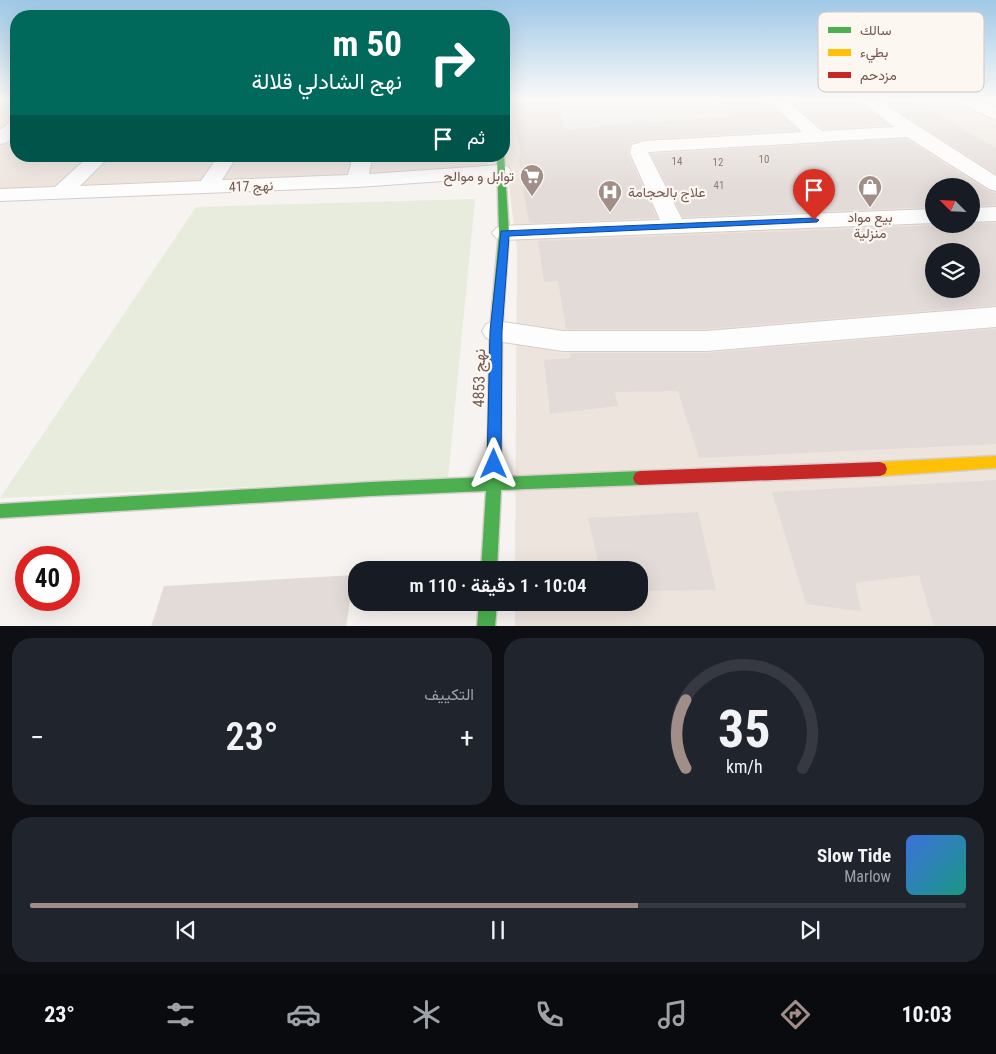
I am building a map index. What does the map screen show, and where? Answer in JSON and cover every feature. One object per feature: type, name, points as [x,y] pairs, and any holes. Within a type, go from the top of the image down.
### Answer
[{"type":"street","points":[[809,129],[817,136]]},
{"type":"street","points":[[908,129],[996,186]]},
{"type":"street","points":[[0,139],[10,131]]},
{"type":"street","points":[[674,225],[639,149],[644,147],[911,131]]},
{"type":"street","points":[[60,193],[94,162]]},
{"type":"street","points":[[207,187],[224,162]]},
{"type":"street","points":[[357,181],[362,162]]},
{"type":"street","name":"نهج 417","points":[[0,195],[357,181],[501,164]]},
{"type":"street","name":"نهج 4853","points":[[490,561],[494,483],[496,331],[504,233],[501,164]]},
{"type":"street","points":[[980,215],[996,214]]},
{"type":"street","points":[[504,233],[925,216]]},
{"type":"street","points":[[496,331],[563,341],[706,341],[996,317]]},
{"type":"street","points":[[0,511],[494,483],[816,473],[910,469],[996,462]]},
{"type":"street","points":[[486,626],[487,611]]},
{"type":"shaded area","points":[[0,129],[10,129],[10,162],[488,162],[489,174],[89,198],[0,201]]},
{"type":"shaded area","points":[[510,129],[996,129],[996,626],[515,626],[515,611],[648,611],[648,561],[515,561],[517,251],[506,162],[510,162]]},
{"type":"green space","points":[[475,199],[448,478],[0,498],[196,207]]},
{"type":"building","points":[[516,129],[798,130],[644,139],[631,143],[628,154],[657,218],[529,222],[518,156],[521,156]]},
{"type":"building","points":[[927,129],[964,129],[996,148],[996,174]]},
{"type":"building","points":[[906,139],[968,178],[925,178],[925,207],[683,217],[651,154]]},
{"type":"building","points":[[980,186],[996,193],[996,205],[980,206]]},
{"type":"building","points":[[996,223],[996,305],[706,329],[566,329],[558,281],[544,282],[538,241],[925,226],[925,233],[980,233],[980,224]]},
{"type":"building","points":[[996,329],[996,444],[699,458],[678,391],[615,392],[618,406],[550,414],[544,360],[570,358],[570,353],[706,353]]},
{"type":"building","points":[[996,480],[996,626],[934,626],[919,575],[855,583],[861,611],[806,604],[772,492]]},
{"type":"building","points":[[698,512],[716,590],[648,591],[648,561],[598,561],[588,518]]},
{"type":"building","points":[[348,575],[348,611],[346,626],[151,626],[164,586]]},
{"type":"traffic: fast","points":[[490,561],[494,483],[496,331],[504,233],[501,162]]},
{"type":"traffic: fast","points":[[0,511],[371,489],[640,478]]},
{"type":"traffic: fast","points":[[486,626],[487,611]]},
{"type":"traffic: slow","points":[[880,469],[996,462]]},
{"type":"traffic: jam","points":[[640,478],[880,469]]},
{"type":"place","name":"توابل و موالح","points":[[532,197]]},
{"type":"place","name":"بيع مواد منزلية","points":[[870,208]]},
{"type":"place","name":"علاج بالحجامة","points":[[610,213]]},
{"type":"route","points":[[494,464],[496,331],[504,233],[814,220]]}]
